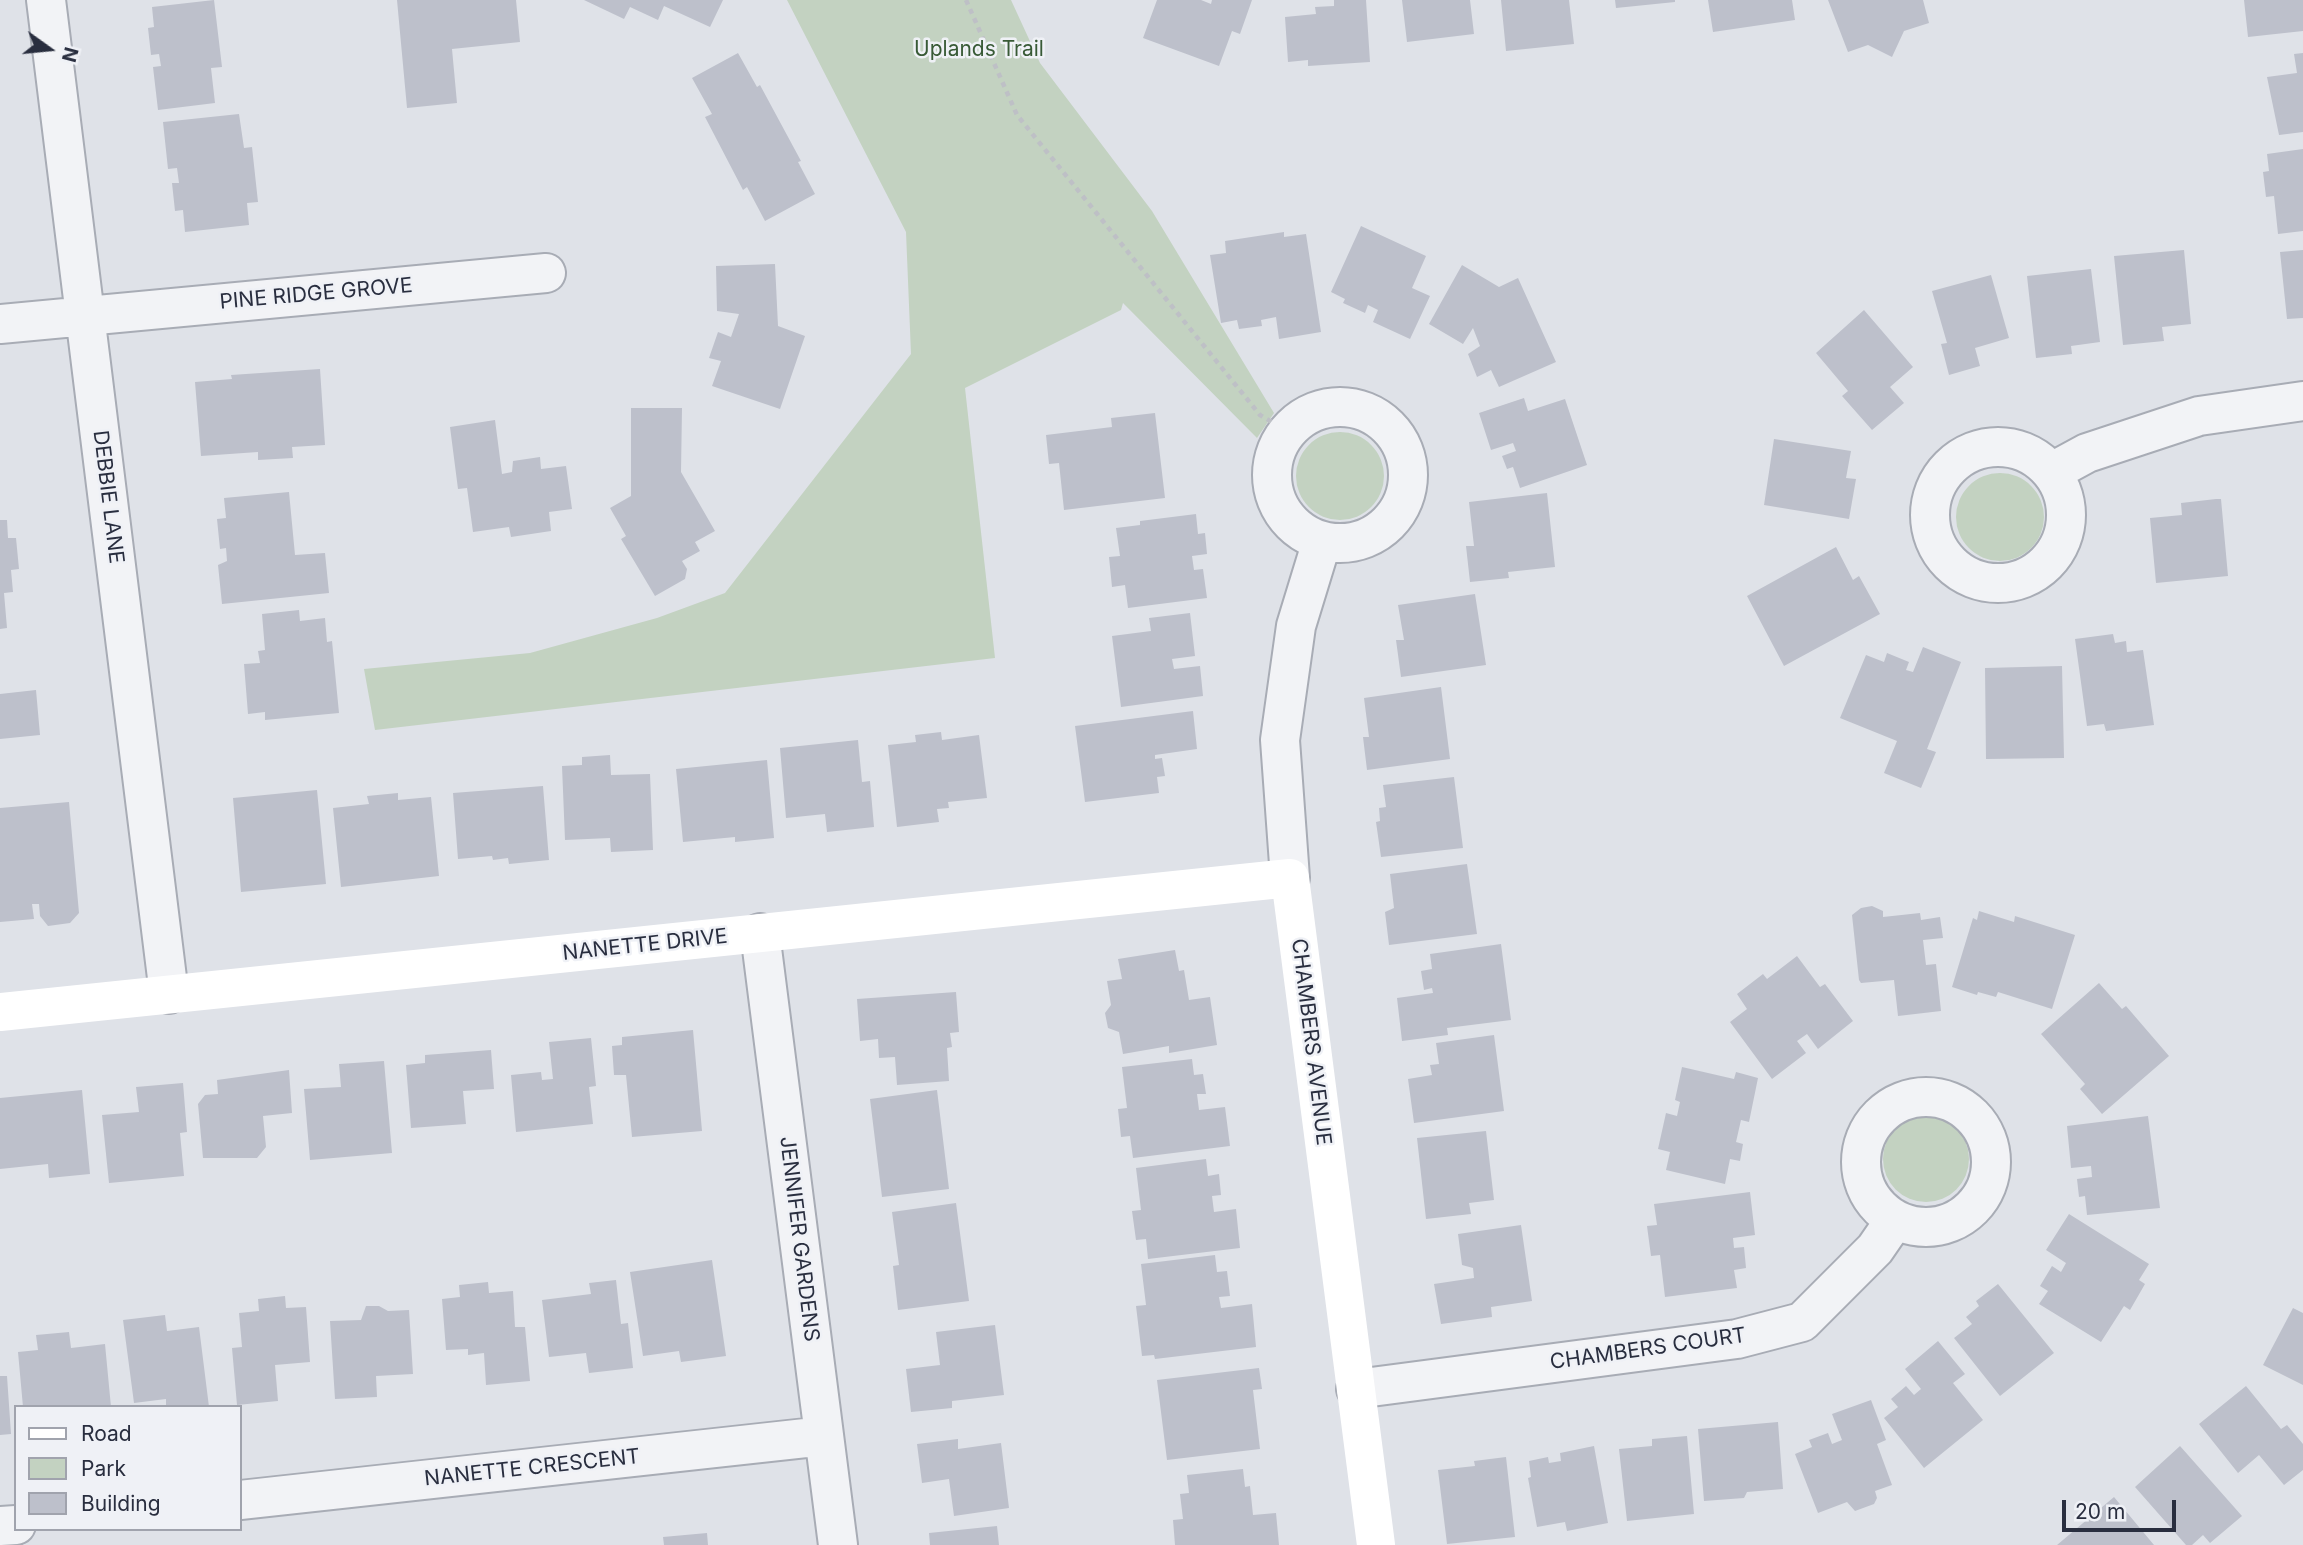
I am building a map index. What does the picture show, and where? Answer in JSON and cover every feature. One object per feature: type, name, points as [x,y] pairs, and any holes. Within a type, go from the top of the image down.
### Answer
[{"type":"street","name":"DEBBIE LANE","points":[[46,0],[169,994]]},
{"type":"street","name":"PINE RIDGE GROVE","points":[[0,324],[546,273]]},
{"type":"street","points":[[2052,472],[2087,453],[2199,415],[2303,401]]},
{"type":"street","points":[[1347,406],[1369,412],[1387,425],[1401,443],[1407,465],[1407,487],[1399,508],[1385,526],[1366,538],[1344,543],[1322,541],[1301,532],[1285,516],[1274,496],[1271,473],[1275,451],[1286,431],[1304,416],[1324,408],[1347,406]]},
{"type":"street","name":"CHAMBERS AVENUE","points":[[1322,541],[1296,626],[1280,740],[1290,878],[1376,1545]]},
{"type":"street","name":"NANETTE DRIVE","points":[[0,1012],[1290,878]]},
{"type":"street","name":"JENNIFER GARDENS","points":[[760,933],[838,1545]]},
{"type":"street","name":"CHAMBERS COURT","points":[[1356,1389],[1737,1339],[1802,1322],[1875,1249],[1895,1220]]},
{"type":"street","name":"NANETTE CRESCENT","points":[[242,1500],[824,1436]]},
{"type":"path","points":[[966,0],[1017,115],[1260,415],[1286,431]]},
{"type":"green space","name":"Uplands Trail","points":[[787,0],[1011,0],[1040,63],[1152,211],[1274,413],[1257,438],[1123,303],[1121,310],[965,388],[995,658],[375,730],[364,669],[530,653],[657,618],[725,593],[911,354],[906,232]]},
{"type":"green space","points":[[1340,432],[1357,436],[1371,445],[1380,459],[1384,476],[1380,493],[1371,507],[1357,516],[1340,520],[1323,516],[1309,507],[1300,493],[1296,476],[1300,459],[1309,445],[1323,436]]},
{"type":"green space","points":[[2000,473],[2017,477],[2031,486],[2040,500],[2044,517],[2040,534],[2031,548],[2017,557],[2000,561],[1983,557],[1969,548],[1960,534],[1956,517],[1960,500],[1969,486],[1983,477]]},
{"type":"green space","points":[[1926,1116],[1943,1119],[1957,1128],[1966,1142],[1969,1159],[1966,1176],[1957,1190],[1943,1199],[1926,1202],[1909,1199],[1895,1190],[1886,1176],[1883,1159],[1886,1142],[1895,1128],[1909,1119]]},
{"type":"building","points":[[214,0],[222,67],[211,68],[215,103],[158,110],[153,67],[161,66],[159,54],[151,55],[148,28],[154,27],[152,7]]},
{"type":"building","points":[[397,0],[516,0],[520,42],[452,49],[457,103],[407,108]]},
{"type":"building","points":[[584,0],[723,0],[710,27],[664,6],[658,20],[630,7],[624,19]]},
{"type":"building","points":[[1157,0],[1201,0],[1211,4],[1212,0],[1252,0],[1240,34],[1232,31],[1219,66],[1143,38]]},
{"type":"building","points":[[1334,0],[1366,0],[1370,62],[1308,66],[1308,60],[1288,62],[1285,17],[1316,14],[1315,7],[1334,6]]},
{"type":"building","points":[[1402,0],[1470,0],[1474,34],[1407,42]]},
{"type":"building","points":[[1501,0],[1569,0],[1574,44],[1506,51]]},
{"type":"building","points":[[1615,0],[1675,0],[1675,2],[1616,8]]},
{"type":"building","points":[[1708,0],[1792,0],[1795,20],[1713,32]]},
{"type":"building","points":[[1828,0],[1923,0],[1929,23],[1904,31],[1892,57],[1868,45],[1848,52]]},
{"type":"building","points":[[2244,0],[2303,0],[2303,31],[2248,37]]},
{"type":"building","points":[[738,53],[757,87],[760,85],[801,161],[798,162],[815,194],[765,221],[747,187],[743,190],[705,117],[712,114],[692,78]]},
{"type":"building","points":[[2303,53],[2303,132],[2279,135],[2267,77],[2297,73],[2294,54]]},
{"type":"building","points":[[239,114],[244,148],[252,147],[258,202],[247,203],[249,225],[185,232],[183,210],[175,211],[172,183],[179,183],[177,168],[168,169],[163,122]]},
{"type":"building","points":[[2303,149],[2303,231],[2278,234],[2274,196],[2266,197],[2263,172],[2269,171],[2267,154]]},
{"type":"building","points":[[1361,226],[1426,256],[1412,288],[1430,296],[1410,339],[1373,322],[1378,310],[1368,305],[1365,313],[1343,303],[1345,299],[1331,292]]},
{"type":"building","points":[[1284,232],[1284,237],[1306,234],[1321,332],[1279,339],[1276,317],[1261,320],[1262,326],[1239,329],[1237,320],[1221,323],[1210,255],[1226,253],[1225,241]]},
{"type":"building","points":[[2184,250],[2191,324],[2162,327],[2164,341],[2123,345],[2114,256]]},
{"type":"building","points":[[2303,250],[2303,318],[2287,319],[2280,252]]},
{"type":"building","points":[[775,264],[778,326],[805,336],[780,409],[712,386],[721,361],[709,358],[718,332],[731,337],[739,314],[717,311],[716,266]]},
{"type":"building","points":[[1462,265],[1499,287],[1518,278],[1556,362],[1499,387],[1491,370],[1477,377],[1468,354],[1480,346],[1473,328],[1463,344],[1429,324]]},
{"type":"building","points":[[2091,269],[2100,342],[2071,346],[2072,354],[2036,358],[2027,276]]},
{"type":"building","points":[[1991,275],[2009,338],[1975,348],[1980,366],[1949,375],[1941,344],[1947,343],[1932,291]]},
{"type":"building","points":[[1864,310],[1913,367],[1890,387],[1904,403],[1872,430],[1842,396],[1848,391],[1816,353]]},
{"type":"building","points":[[320,369],[325,445],[292,447],[293,458],[258,460],[258,452],[201,456],[195,382],[232,379],[231,375]]},
{"type":"building","points":[[1524,398],[1528,411],[1565,399],[1587,465],[1520,488],[1513,467],[1507,469],[1502,456],[1516,451],[1513,443],[1491,450],[1479,413]]},
{"type":"building","points":[[631,408],[682,408],[681,472],[715,531],[695,542],[700,551],[682,561],[687,569],[685,579],[655,596],[621,539],[626,536],[610,508],[631,496]]},
{"type":"building","points":[[1155,413],[1165,498],[1064,510],[1059,463],[1049,464],[1046,435],[1112,427],[1111,418]]},
{"type":"building","points":[[495,420],[502,474],[512,472],[513,461],[540,457],[541,469],[566,466],[572,509],[549,512],[551,531],[511,537],[509,527],[473,532],[467,488],[458,489],[450,427]]},
{"type":"building","points":[[1774,439],[1851,451],[1846,478],[1856,479],[1849,519],[1764,505]]},
{"type":"building","points":[[289,492],[295,555],[325,553],[329,593],[222,604],[218,565],[227,561],[226,548],[220,549],[217,519],[226,518],[224,498]]},
{"type":"building","points":[[1547,493],[1555,567],[1508,572],[1509,578],[1470,582],[1466,546],[1474,546],[1469,502]]},
{"type":"building","points":[[2221,499],[2228,576],[2156,583],[2150,518],[2182,515],[2181,503]]},
{"type":"building","points":[[1196,514],[1198,534],[1205,533],[1207,554],[1192,556],[1194,570],[1203,569],[1207,598],[1128,608],[1125,585],[1112,587],[1109,557],[1120,556],[1116,528],[1140,525],[1140,521]]},
{"type":"building","points":[[0,520],[7,520],[8,538],[16,538],[19,569],[11,570],[13,592],[4,593],[7,628],[0,629]]},
{"type":"building","points":[[1836,547],[1853,580],[1859,576],[1880,614],[1784,666],[1747,596]]},
{"type":"building","points":[[1475,594],[1486,665],[1401,677],[1396,640],[1404,640],[1398,605]]},
{"type":"building","points":[[299,610],[300,621],[325,618],[327,642],[332,641],[339,713],[265,720],[265,712],[248,714],[244,664],[260,663],[258,651],[265,650],[262,614]]},
{"type":"building","points":[[1190,613],[1195,656],[1172,659],[1174,669],[1200,666],[1203,696],[1121,707],[1112,636],[1151,631],[1149,618]]},
{"type":"building","points":[[2113,634],[2115,643],[2126,641],[2127,652],[2143,650],[2154,725],[2106,731],[2104,724],[2087,726],[2075,639]]},
{"type":"building","points":[[1923,647],[1961,662],[1927,749],[1936,752],[1921,788],[1884,773],[1897,741],[1840,718],[1866,655],[1884,662],[1887,653],[1909,662],[1906,670],[1913,672]]},
{"type":"building","points":[[2062,666],[2064,758],[1986,759],[1985,668]]},
{"type":"building","points":[[1441,687],[1450,759],[1367,770],[1363,737],[1369,737],[1364,698]]},
{"type":"building","points":[[36,690],[40,735],[0,739],[0,694]]},
{"type":"building","points":[[1193,711],[1197,749],[1155,755],[1155,759],[1162,758],[1165,776],[1157,777],[1159,793],[1085,802],[1075,726]]},
{"type":"building","points":[[941,732],[942,740],[979,735],[987,798],[948,802],[949,808],[937,809],[939,822],[897,827],[888,745],[916,742],[915,735]]},
{"type":"building","points":[[858,740],[862,782],[870,781],[874,827],[827,832],[825,814],[786,818],[780,748]]},
{"type":"building","points":[[610,755],[611,775],[650,774],[653,850],[611,852],[610,838],[565,840],[562,766],[582,765],[582,757]]},
{"type":"building","points":[[767,760],[774,838],[735,842],[735,837],[683,842],[676,769]]},
{"type":"building","points":[[1454,777],[1463,848],[1381,857],[1376,822],[1380,821],[1379,808],[1386,807],[1383,785]]},
{"type":"building","points":[[543,786],[549,860],[509,864],[508,858],[493,860],[492,856],[458,859],[453,793]]},
{"type":"building","points":[[317,790],[326,884],[241,892],[233,798]]},
{"type":"building","points":[[398,793],[398,800],[431,797],[439,876],[341,887],[333,808],[369,804],[367,796]]},
{"type":"building","points":[[69,802],[79,913],[70,923],[48,926],[40,916],[39,904],[32,904],[34,919],[0,922],[0,808]]},
{"type":"building","points":[[1467,864],[1477,934],[1389,945],[1385,912],[1394,908],[1390,874]]},
{"type":"building","points":[[1872,906],[1883,911],[1883,917],[1920,913],[1921,920],[1940,917],[1943,938],[1923,940],[1926,965],[1936,964],[1941,1011],[1898,1016],[1894,980],[1861,983],[1859,980],[1852,915],[1861,908]]},
{"type":"building","points":[[1979,911],[2014,922],[2015,916],[2075,935],[2052,1009],[1998,992],[1996,997],[1978,992],[1977,995],[1952,987],[1973,918],[1977,920]]},
{"type":"building","points":[[1501,944],[1511,1020],[1447,1028],[1448,1035],[1402,1041],[1397,998],[1433,993],[1432,988],[1424,990],[1421,971],[1432,969],[1430,954]]},
{"type":"building","points":[[1175,950],[1179,971],[1184,970],[1189,1000],[1210,997],[1217,1045],[1169,1053],[1169,1046],[1123,1054],[1119,1032],[1108,1028],[1105,1013],[1111,1005],[1107,981],[1122,979],[1118,959]]},
{"type":"building","points":[[1797,956],[1820,987],[1825,984],[1853,1021],[1818,1049],[1807,1034],[1797,1041],[1806,1053],[1772,1079],[1730,1022],[1747,1009],[1737,994],[1763,974],[1767,979]]},
{"type":"building","points":[[2099,983],[2122,1009],[2126,1006],[2169,1056],[2102,1114],[2080,1089],[2085,1084],[2041,1034]]},
{"type":"building","points":[[956,992],[959,1032],[950,1033],[952,1047],[947,1048],[949,1081],[897,1085],[895,1057],[879,1058],[878,1039],[860,1041],[857,999]]},
{"type":"building","points":[[693,1030],[702,1131],[632,1137],[626,1075],[614,1075],[612,1046],[622,1045],[622,1037]]},
{"type":"building","points":[[1494,1035],[1504,1111],[1414,1123],[1408,1079],[1432,1075],[1430,1065],[1439,1064],[1436,1043]]},
{"type":"building","points":[[591,1038],[596,1086],[589,1087],[593,1124],[516,1132],[511,1075],[541,1072],[542,1080],[553,1079],[549,1042]]},
{"type":"building","points":[[491,1050],[494,1089],[463,1091],[466,1124],[411,1128],[406,1065],[425,1063],[425,1055]]},
{"type":"building","points":[[1192,1059],[1194,1075],[1203,1074],[1206,1094],[1197,1094],[1199,1110],[1225,1107],[1230,1146],[1133,1158],[1130,1136],[1121,1137],[1118,1109],[1127,1108],[1122,1067]]},
{"type":"building","points":[[384,1061],[392,1153],[310,1160],[304,1089],[341,1087],[339,1064]]},
{"type":"building","points":[[1682,1067],[1734,1079],[1736,1072],[1758,1078],[1749,1122],[1741,1120],[1736,1142],[1743,1144],[1740,1161],[1730,1159],[1725,1184],[1666,1170],[1670,1152],[1658,1149],[1666,1113],[1677,1116],[1680,1102],[1675,1100]]},
{"type":"building","points":[[289,1070],[292,1113],[263,1116],[266,1147],[257,1158],[203,1158],[198,1104],[205,1095],[218,1094],[217,1080]]},
{"type":"building","points":[[183,1083],[187,1132],[180,1133],[184,1176],[109,1183],[102,1115],[139,1112],[136,1087]]},
{"type":"building","points":[[82,1090],[90,1174],[49,1178],[48,1164],[0,1169],[0,1098]]},
{"type":"building","points":[[937,1090],[949,1189],[882,1197],[870,1099]]},
{"type":"building","points":[[2148,1116],[2160,1208],[2087,1215],[2085,1196],[2079,1197],[2077,1179],[2092,1177],[2091,1166],[2071,1168],[2067,1126]]},
{"type":"building","points":[[1486,1131],[1494,1200],[1469,1203],[1471,1214],[1426,1219],[1417,1138]]},
{"type":"building","points":[[1206,1159],[1208,1176],[1219,1174],[1221,1195],[1212,1196],[1214,1212],[1236,1209],[1240,1248],[1148,1259],[1146,1239],[1136,1240],[1132,1211],[1141,1210],[1136,1168]]},
{"type":"building","points":[[1750,1192],[1755,1235],[1733,1238],[1734,1248],[1744,1247],[1746,1268],[1734,1270],[1737,1288],[1665,1297],[1660,1255],[1651,1256],[1647,1226],[1657,1225],[1654,1204]]},
{"type":"building","points":[[956,1203],[969,1301],[898,1310],[893,1266],[899,1265],[892,1212]]},
{"type":"building","points":[[2069,1214],[2149,1264],[2139,1280],[2145,1284],[2130,1310],[2124,1306],[2101,1342],[2039,1304],[2048,1291],[2040,1286],[2052,1266],[2061,1272],[2066,1263],[2046,1250]]},
{"type":"building","points":[[1521,1225],[1532,1301],[1491,1307],[1492,1317],[1441,1324],[1434,1284],[1474,1278],[1473,1268],[1462,1265],[1458,1234]]},
{"type":"building","points":[[1215,1255],[1217,1272],[1227,1271],[1230,1296],[1219,1297],[1221,1308],[1252,1304],[1256,1347],[1155,1359],[1154,1355],[1142,1356],[1136,1306],[1146,1305],[1141,1264]]},
{"type":"building","points":[[712,1260],[726,1356],[681,1362],[679,1351],[643,1356],[630,1272]]},
{"type":"building","points":[[616,1280],[621,1324],[628,1323],[633,1368],[589,1373],[586,1353],[549,1357],[542,1300],[591,1294],[589,1283]]},
{"type":"building","points":[[488,1282],[489,1293],[513,1291],[515,1327],[525,1327],[530,1381],[486,1385],[484,1353],[468,1355],[468,1349],[446,1350],[442,1299],[460,1297],[459,1285]]},
{"type":"building","points":[[1998,1284],[2054,1353],[2000,1396],[1954,1338],[1972,1324],[1966,1317],[1979,1306],[1976,1301]]},
{"type":"building","points":[[285,1296],[286,1308],[306,1307],[310,1362],[275,1365],[278,1401],[237,1405],[232,1348],[242,1347],[239,1313],[259,1311],[258,1299]]},
{"type":"building","points":[[366,1306],[379,1306],[388,1311],[409,1310],[413,1374],[376,1376],[377,1397],[335,1399],[330,1321],[361,1320]]},
{"type":"building","points":[[2293,1308],[2303,1313],[2303,1385],[2263,1365]]},
{"type":"building","points":[[165,1315],[167,1331],[199,1327],[209,1405],[166,1405],[166,1399],[134,1403],[123,1320]]},
{"type":"building","points":[[995,1325],[1004,1395],[952,1401],[952,1408],[911,1412],[906,1369],[940,1365],[936,1332]]},
{"type":"building","points":[[69,1332],[71,1348],[105,1344],[111,1405],[23,1405],[18,1352],[38,1350],[36,1335]]},
{"type":"building","points":[[1938,1341],[1965,1374],[1953,1383],[1983,1420],[1924,1468],[1884,1418],[1898,1407],[1891,1399],[1906,1386],[1914,1395],[1921,1389],[1905,1369]]},
{"type":"building","points":[[1259,1368],[1262,1389],[1253,1390],[1260,1449],[1167,1460],[1157,1380]]},
{"type":"building","points":[[0,1376],[7,1376],[11,1434],[0,1435]]},
{"type":"building","points":[[2246,1386],[2281,1429],[2287,1425],[2303,1444],[2303,1470],[2284,1485],[2259,1455],[2238,1473],[2199,1424]]},
{"type":"building","points":[[1871,1400],[1886,1440],[1877,1444],[1892,1485],[1875,1491],[1877,1498],[1874,1504],[1855,1511],[1847,1502],[1818,1513],[1795,1454],[1812,1447],[1809,1440],[1828,1433],[1832,1444],[1842,1440],[1832,1414]]},
{"type":"building","points":[[1778,1422],[1783,1489],[1747,1492],[1744,1498],[1704,1501],[1698,1429]]},
{"type":"building","points":[[1687,1436],[1694,1514],[1627,1521],[1619,1449],[1652,1446],[1652,1439]]},
{"type":"building","points":[[958,1439],[958,1449],[1001,1443],[1009,1508],[954,1516],[949,1479],[922,1483],[917,1444]]},
{"type":"building","points":[[1594,1446],[1608,1523],[1567,1531],[1565,1522],[1537,1527],[1528,1478],[1531,1477],[1529,1461],[1548,1457],[1549,1463],[1561,1461],[1560,1453]]},
{"type":"building","points":[[2180,1446],[2242,1516],[2210,1543],[2203,1535],[2192,1545],[2186,1545],[2135,1487]]},
{"type":"building","points":[[1506,1457],[1515,1537],[1447,1544],[1438,1470],[1475,1466],[1474,1461]]},
{"type":"building","points":[[1243,1469],[1245,1487],[1250,1486],[1253,1515],[1276,1513],[1279,1545],[1175,1545],[1173,1520],[1183,1519],[1180,1494],[1189,1493],[1187,1475]]},
{"type":"building","points":[[2114,1497],[2154,1545],[2057,1545]]},
{"type":"building","points":[[997,1526],[999,1545],[930,1545],[929,1533]]},
{"type":"building","points":[[707,1533],[708,1545],[664,1545],[663,1537]]}]
